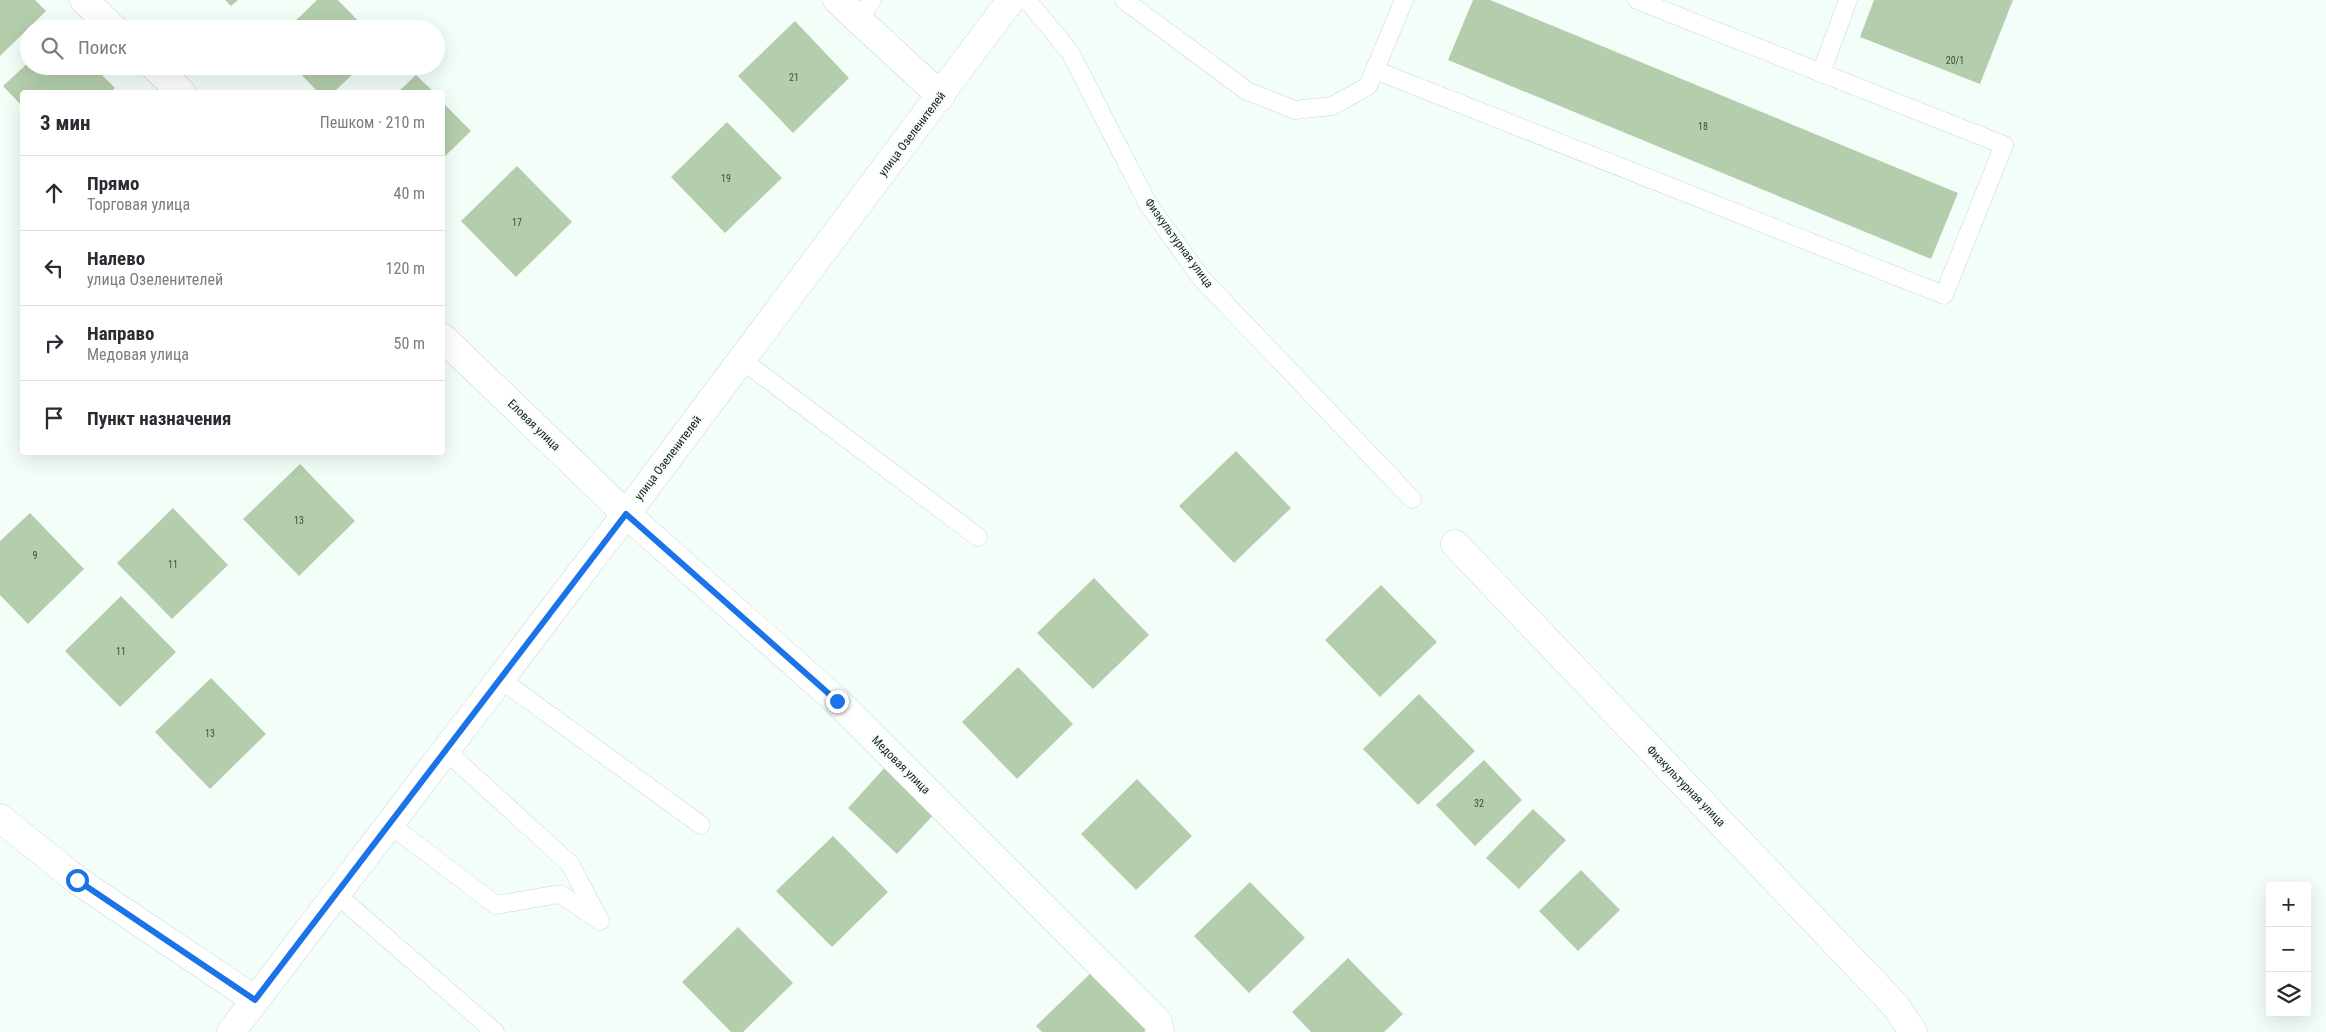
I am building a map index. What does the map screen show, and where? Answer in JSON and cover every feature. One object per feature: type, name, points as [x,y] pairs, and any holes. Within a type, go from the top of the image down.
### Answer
[{"type":"street","points":[[84,0],[105,20]]},
{"type":"street","points":[[837,0],[865,10],[941,96]]},
{"type":"street","name":"улица Озеленителей","points":[[230,1032],[626,514],[941,96],[1011,0]]},
{"type":"street","points":[[163,75],[179,90]]},
{"type":"street","name":"Еловая улица","points":[[445,339],[626,514]]},
{"type":"street","name":"Медовая улица","points":[[626,514],[837,701],[1158,1022],[1160,1032]]},
{"type":"street","name":"Физкультурная улица","points":[[1455,544],[1895,1004],[1913,1032]]},
{"type":"street","points":[[0,818],[77,880],[255,1000]]},
{"type":"lane","name":"Физкультурная улица","points":[[1027,0],[1070,52],[1148,204],[1201,278],[1412,499]]},
{"type":"lane","points":[[1124,0],[1247,90],[1295,110],[1332,106],[1368,86],[1404,0]]},
{"type":"lane","points":[[1375,70],[1944,295],[2004,145],[1636,0]]},
{"type":"lane","points":[[1821,73],[1848,0]]},
{"type":"lane","points":[[742,360],[978,537]]},
{"type":"lane","points":[[500,679],[701,825]]},
{"type":"lane","points":[[389,824],[496,905],[560,894],[600,921],[570,864],[445,750]]},
{"type":"lane","points":[[336,894],[495,1032]]},
{"type":"building","points":[[0,0],[35,0],[46,11],[37,20],[20,20],[20,36],[0,56]]},
{"type":"building","points":[[225,0],[238,0],[231,6]]},
{"type":"building","points":[[317,0],[338,0],[357,20],[296,20]]},
{"type":"building","points":[[1473,0],[1490,0],[1958,193],[1931,259],[1448,60]]},
{"type":"building","points":[[1874,0],[2013,0],[1980,84],[1860,37]]},
{"type":"building","points":[[795,21],[849,78],[793,133],[738,76]]},
{"type":"building","points":[[20,70],[20,75],[102,75],[115,88],[112,90],[20,90],[20,104],[3,86]]},
{"type":"building","points":[[302,75],[352,75],[336,90],[316,90]]},
{"type":"building","points":[[416,75],[432,90],[400,90]]},
{"type":"building","points":[[445,105],[471,131],[445,156]]},
{"type":"building","points":[[727,122],[782,178],[725,233],[671,177]]},
{"type":"building","points":[[517,166],[572,222],[516,277],[461,221]]},
{"type":"building","points":[[1236,451],[1291,508],[1234,563],[1179,506]]},
{"type":"building","points":[[300,464],[355,521],[299,576],[243,519]]},
{"type":"building","points":[[173,508],[228,565],[172,619],[117,563]]},
{"type":"building","points":[[30,513],[84,569],[28,624],[0,595],[0,541]]},
{"type":"building","points":[[1094,578],[1149,635],[1093,689],[1037,633]]},
{"type":"building","points":[[1381,585],[1437,642],[1380,697],[1325,640]]},
{"type":"building","points":[[121,596],[176,652],[120,707],[65,651]]},
{"type":"building","points":[[1018,667],[1073,724],[1017,779],[962,722]]},
{"type":"building","points":[[211,678],[266,734],[210,789],[155,732]]},
{"type":"building","points":[[1419,694],[1475,751],[1418,805],[1363,749]]},
{"type":"building","points":[[1484,760],[1522,800],[1475,846],[1436,805]]},
{"type":"building","points":[[888,764],[938,810],[897,854],[848,808]]},
{"type":"building","points":[[1137,779],[1192,836],[1136,890],[1081,834]]},
{"type":"building","points":[[1533,809],[1566,840],[1519,889],[1486,858]]},
{"type":"building","points":[[833,836],[888,892],[832,947],[776,891]]},
{"type":"building","points":[[1581,870],[1620,910],[1578,951],[1539,911]]},
{"type":"building","points":[[1250,882],[1305,938],[1249,993],[1194,936]]},
{"type":"building","points":[[738,927],[793,983],[743,1032],[731,1032],[682,982]]},
{"type":"building","points":[[1348,958],[1403,1014],[1384,1032],[1311,1032],[1292,1012]]},
{"type":"building","points":[[1092,972],[1148,1028],[1144,1032],[1042,1032],[1036,1026]]},
{"type":"route","points":[[77,880],[255,1000],[626,514],[837,701]]}]
